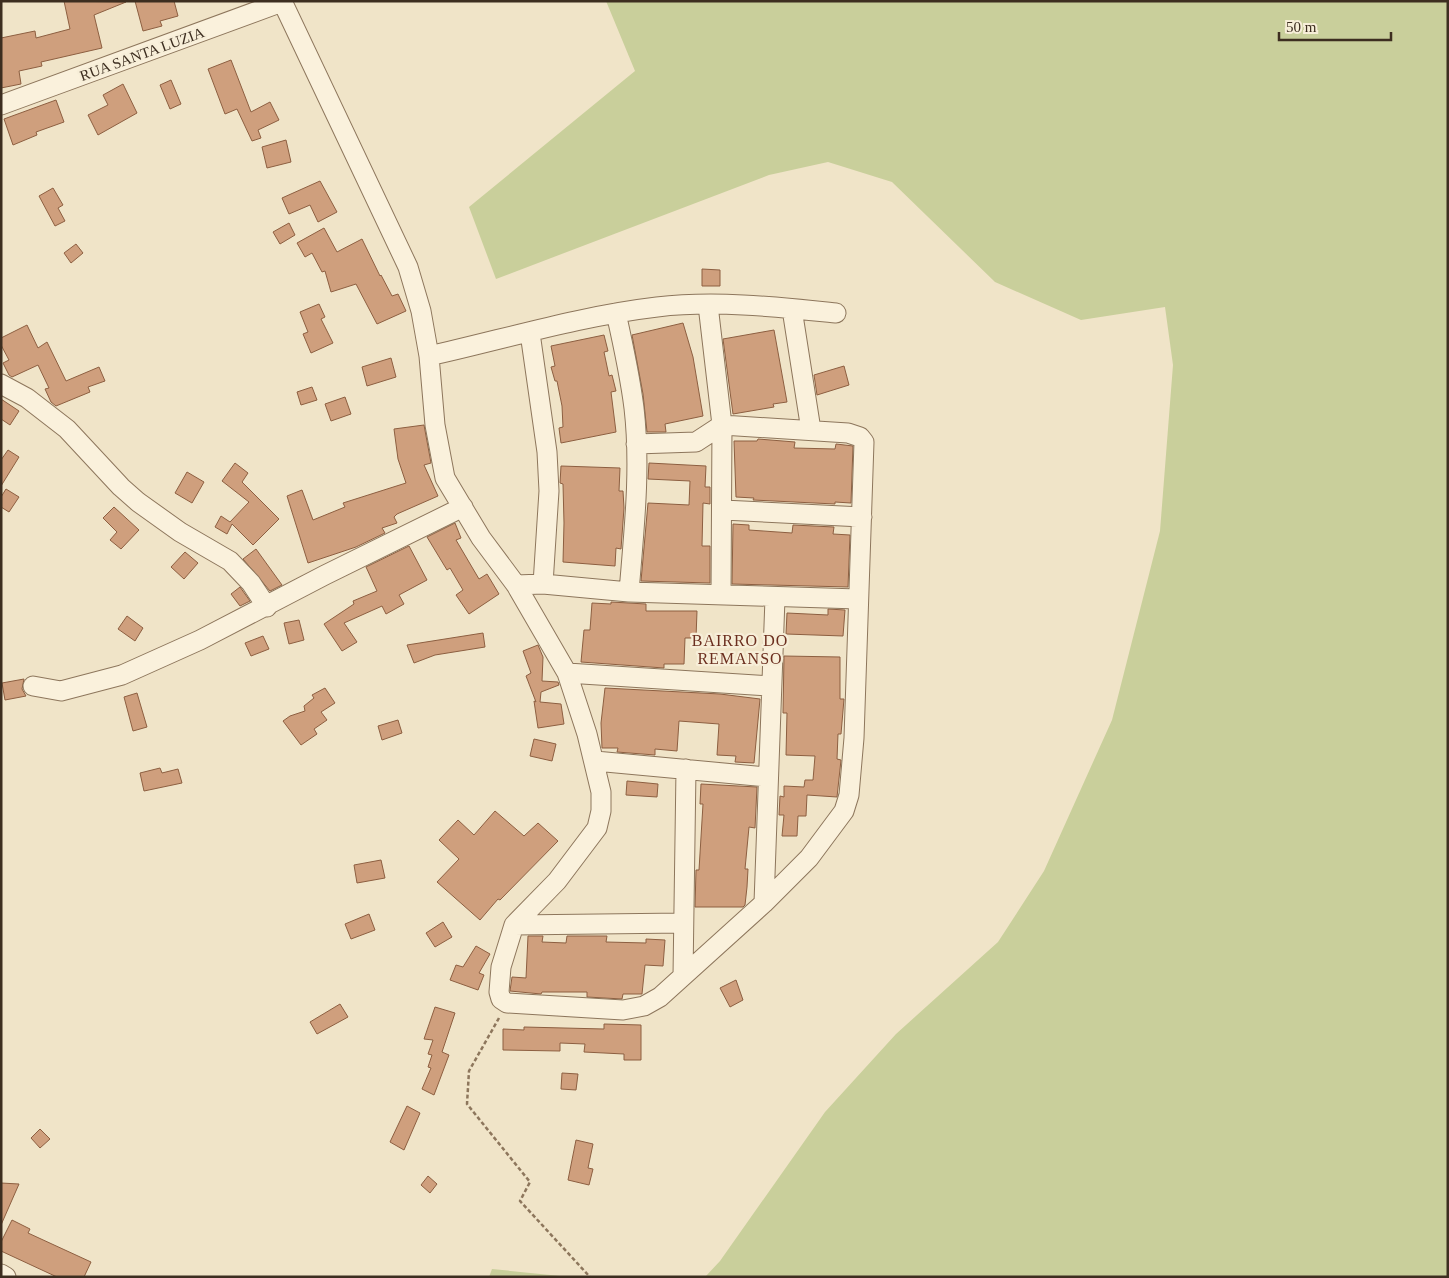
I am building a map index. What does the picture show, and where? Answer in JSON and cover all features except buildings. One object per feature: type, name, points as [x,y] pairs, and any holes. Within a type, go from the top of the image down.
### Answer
[{"type":"street","name":"RUA SANTA LUZIA","points":[[1,105],[282,2]]},
{"type":"street","points":[[282,2],[408,267],[421,311],[430,356],[439,455],[445,478],[481,538],[516,585],[567,673],[595,761],[601,792],[601,811],[597,828],[557,881],[514,925],[507,943],[499,984],[501,998],[507,1003],[624,1010],[644,1006],[660,997],[764,903],[809,858],[844,811],[849,795],[854,738],[864,442],[848,432],[722,425],[696,442],[636,444]]},
{"type":"street","points":[[430,356],[616,313],[656,307],[708,305],[836,313]]},
{"type":"street","points":[[708,305],[722,425],[721,595]]},
{"type":"street","points":[[792,309],[811,430]]},
{"type":"street","points":[[616,313],[634,408],[636,444],[637,504],[629,592]]},
{"type":"street","points":[[530,333],[547,452],[549,491],[543,584]]},
{"type":"street","points":[[1,384],[28,398],[67,429],[120,487],[138,502],[180,532],[230,561],[267,607]]},
{"type":"street","points":[[33,686],[61,691],[122,675],[267,607],[325,575],[463,507]]},
{"type":"street","points":[[723,510],[862,517]]},
{"type":"street","points":[[516,585],[543,584],[629,592],[775,598],[858,599]]},
{"type":"street","points":[[764,903],[770,686],[775,598]]},
{"type":"street","points":[[567,673],[770,686]]},
{"type":"street","points":[[595,761],[768,777]]},
{"type":"street","points":[[683,976],[686,769]]},
{"type":"street","points":[[514,925],[683,923]]},
{"type":"street","points":[[1,1274],[6,1277]]},
{"type":"path","points":[[507,1003],[469,1071],[467,1104],[530,1182],[520,1201],[590,1277]]},
{"type":"green space","points":[[606,1],[1448,1],[1448,1277],[705,1277],[720,1261],[825,1112],[896,1034],[998,942],[1044,871],[1112,720],[1160,531],[1173,365],[1165,307],[1081,320],[995,282],[892,182],[828,162],[769,175],[496,279],[469,207],[635,71]]},
{"type":"green space","points":[[492,1269],[560,1276],[561,1277],[489,1277]]},
{"type":"district","name":"BAIRRO DO REMANSO","points":[[740,649]]}]
